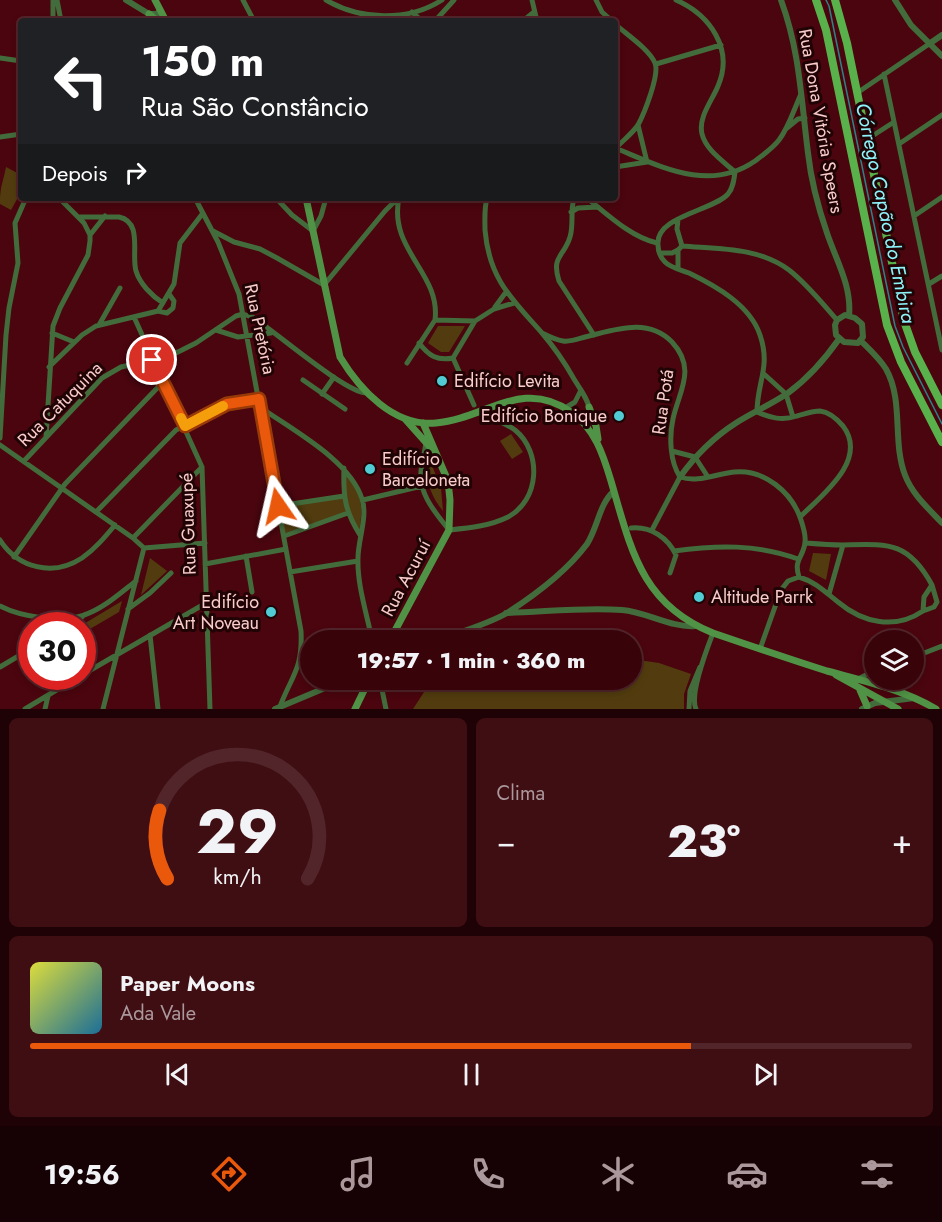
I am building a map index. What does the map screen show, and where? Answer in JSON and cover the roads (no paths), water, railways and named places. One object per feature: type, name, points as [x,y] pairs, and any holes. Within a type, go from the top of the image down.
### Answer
[{"type":"main road","points":[[155,0],[164,18]]},
{"type":"main road","points":[[816,0],[827,36],[887,325],[901,362],[942,442]]},
{"type":"main road","points":[[835,0],[843,25],[904,321],[915,352],[942,405]]},
{"type":"main road","points":[[149,14],[154,18]]},
{"type":"main road","points":[[307,201],[340,357],[353,378],[367,393],[387,409],[405,419],[423,423],[447,422],[475,408],[525,398],[539,399],[565,408],[582,421],[598,442]]},
{"type":"main road","points":[[589,407],[632,549],[649,585],[672,610],[695,626],[713,633],[829,671],[860,678],[915,698],[936,709]]},
{"type":"main road","points":[[405,419],[434,451]]},
{"type":"main road","points":[[423,423],[448,481],[449,530]]},
{"type":"main road","name":"Rua Acuruí","points":[[395,630],[449,530]]},
{"type":"main road","points":[[829,671],[898,709]]},
{"type":"main road","points":[[859,688],[864,696],[864,707]]},
{"type":"main road","points":[[355,709],[364,690]]},
{"type":"street","points":[[52,0],[53,18]]},
{"type":"street","points":[[57,0],[60,18]]},
{"type":"street","points":[[126,0],[149,14],[157,14],[160,10]]},
{"type":"street","points":[[243,0],[252,18]]},
{"type":"street","points":[[326,0],[367,14],[383,16],[412,12],[440,1],[445,10]]},
{"type":"street","points":[[438,18],[454,0]]},
{"type":"street","points":[[532,0],[536,18]]},
{"type":"street","points":[[597,0],[602,12],[609,18]]},
{"type":"street","points":[[676,0],[705,19],[714,30],[721,45],[722,74],[705,112],[701,128],[706,144],[735,172]]},
{"type":"street","name":"Rua Dona Vitória Speers","points":[[781,0],[795,47],[812,178],[824,225],[850,295],[849,316]]},
{"type":"street","points":[[895,0],[911,25],[942,56]]},
{"type":"street","points":[[412,12],[419,18]]},
{"type":"street","points":[[527,18],[534,12]]},
{"type":"street","points":[[618,26],[656,64],[656,78],[638,125],[618,146]]},
{"type":"street","points":[[857,93],[942,35]]},
{"type":"street","points":[[656,64],[721,45]]},
{"type":"street","points":[[0,58],[18,61]]},
{"type":"street","points":[[884,74],[942,350]]},
{"type":"street","points":[[618,150],[646,162],[693,176],[712,177],[735,172],[762,156],[778,141],[802,90]]},
{"type":"street","points":[[899,144],[942,115]]},
{"type":"street","points":[[784,131],[798,119],[805,118]]},
{"type":"street","points":[[866,140],[894,122]]},
{"type":"street","points":[[638,125],[646,162]]},
{"type":"street","points":[[0,137],[18,134]]},
{"type":"street","points":[[618,167],[646,162]]},
{"type":"street","points":[[735,172],[732,188],[724,197],[669,224],[657,243],[665,262],[720,290],[736,302],[760,333],[766,360],[757,412]]},
{"type":"street","points":[[914,216],[942,197]]},
{"type":"street","points":[[0,438],[3,335],[18,263],[15,223],[25,201]]},
{"type":"street","points":[[62,201],[80,217],[90,235]]},
{"type":"street","name":"Rua Pretória","points":[[197,201],[234,279],[243,314],[301,631],[300,662],[291,685],[283,695],[278,708]]},
{"type":"street","points":[[279,201],[292,215],[313,231],[325,201]]},
{"type":"street","points":[[194,225],[210,227],[234,242],[260,249],[324,285],[385,210],[396,201]]},
{"type":"street","points":[[398,201],[399,229],[433,294],[435,304],[435,320],[407,363]]},
{"type":"street","points":[[486,201],[484,210],[486,243],[494,269],[506,292],[558,353],[581,390],[589,407],[589,416],[582,421]]},
{"type":"street","points":[[573,201],[571,235],[558,259],[556,272],[559,281],[594,335]]},
{"type":"street","points":[[591,201],[633,234],[657,243]]},
{"type":"street","points":[[571,212],[578,208],[599,207]]},
{"type":"street","points":[[158,311],[176,277],[180,243],[203,213]]},
{"type":"street","points":[[46,437],[55,317],[88,255],[90,235],[105,216]]},
{"type":"street","points":[[80,217],[125,218],[131,223],[134,233],[135,268],[149,291],[163,303]]},
{"type":"street","points":[[678,219],[677,229],[680,237],[678,268]]},
{"type":"street","points":[[661,234],[670,232],[680,237]]},
{"type":"street","points":[[222,252],[234,242]]},
{"type":"street","points":[[660,253],[672,253],[680,248],[738,250],[773,260],[789,270],[804,284],[837,320]]},
{"type":"street","points":[[929,284],[942,276]]},
{"type":"street","points":[[99,325],[120,288]]},
{"type":"street","points":[[494,309],[506,292]]},
{"type":"street","points":[[50,367],[82,335],[99,325],[158,311],[167,312],[173,308],[174,301],[169,294]]},
{"type":"street","points":[[501,299],[506,306]]},
{"type":"street","points":[[453,358],[475,321],[494,309],[514,303]]},
{"type":"street","points":[[243,314],[258,321],[271,333],[334,377],[359,392],[367,393]]},
{"type":"street","name":"Rua Catuquina","points":[[24,461],[102,378],[121,367],[178,352],[236,316],[243,314]]},
{"type":"street","points":[[842,316],[849,316],[862,324],[864,332],[861,341],[854,344],[839,339],[835,330],[837,320],[842,316]]},
{"type":"street","name":"Rua Guaxupé","points":[[134,317],[202,467],[210,709]]},
{"type":"street","points":[[435,320],[475,321]]},
{"type":"street","name":"Rua Potá","points":[[542,333],[557,340],[572,341],[630,327],[650,329],[667,338],[680,353],[685,375],[684,387],[673,420],[673,464],[680,477]]},
{"type":"street","points":[[216,330],[238,337],[271,333]]},
{"type":"street","points":[[52,333],[74,342]]},
{"type":"street","points":[[652,530],[680,477],[695,457],[721,434],[786,394],[814,369],[839,339]]},
{"type":"street","name":"Rua Potá","points":[[558,353],[572,341]]},
{"type":"street","points":[[861,341],[879,359],[890,378],[900,453],[909,484],[921,501],[942,523]]},
{"type":"street","points":[[419,343],[434,358],[439,360],[453,358]]},
{"type":"street","points":[[426,442],[421,470],[422,486],[434,512],[449,530],[496,522],[513,514],[527,497],[534,479],[532,455],[515,430],[475,408],[453,358]]},
{"type":"street","points":[[764,374],[786,394],[793,417]]},
{"type":"street","points":[[334,377],[348,380],[353,378]]},
{"type":"street","points":[[322,394],[334,377]]},
{"type":"street","points":[[303,380],[345,409]]},
{"type":"street","points":[[14,557],[62,488],[163,382]]},
{"type":"street","points":[[565,408],[575,402],[581,390]]},
{"type":"street","points":[[96,512],[176,430],[227,404],[259,399]]},
{"type":"street","points":[[260,407],[344,468],[363,500],[358,561],[370,630]]},
{"type":"street","points":[[757,412],[775,419],[813,411],[825,412],[839,421],[846,430],[850,444],[844,471],[800,518]]},
{"type":"street","points":[[0,444],[144,548],[205,543]]},
{"type":"street","points":[[672,451],[695,457],[708,477]]},
{"type":"street","points":[[133,538],[202,467]]},
{"type":"street","points":[[344,468],[344,496],[348,513],[360,535]]},
{"type":"street","points":[[680,477],[695,480],[746,472],[767,479],[790,498],[800,518],[806,543],[796,568],[799,577]]},
{"type":"street","points":[[363,500],[422,486]]},
{"type":"street","points":[[463,630],[505,613],[559,572],[587,543],[605,503],[614,491]]},
{"type":"street","points":[[278,506],[344,496]]},
{"type":"street","points":[[284,536],[348,513]]},
{"type":"street","points":[[0,540],[14,557],[24,563],[40,567],[56,567],[70,564],[94,549],[115,525]]},
{"type":"street","points":[[631,528],[652,530],[674,551],[676,555],[670,573]]},
{"type":"street","points":[[760,649],[781,590],[788,581],[799,577],[813,582],[855,615],[880,622],[908,620],[934,607],[937,602],[932,585],[917,562],[901,550],[883,544],[806,543]]},
{"type":"street","points":[[829,594],[843,545]]},
{"type":"street","points":[[674,551],[745,546],[766,549],[798,559]]},
{"type":"street","points":[[103,709],[144,548]]},
{"type":"street","points":[[205,564],[286,549]]},
{"type":"street","points":[[246,556],[252,592]]},
{"type":"street","points":[[290,572],[358,561]]},
{"type":"street","points":[[128,609],[150,593],[171,573]]},
{"type":"street","points":[[90,612],[136,581]]},
{"type":"street","points":[[923,611],[924,597],[932,585]]},
{"type":"street","points":[[524,600],[522,606],[526,613]]},
{"type":"street","points":[[96,667],[206,603]]},
{"type":"street","points":[[0,606],[18,613]]},
{"type":"street","points":[[505,613],[568,609],[624,610],[684,626],[695,626]]},
{"type":"street","points":[[689,709],[690,691],[713,633]]},
{"type":"street","points":[[150,635],[159,709]]},
{"type":"street","points":[[924,653],[942,646]]},
{"type":"street","points":[[0,667],[18,656]]},
{"type":"street","points":[[696,709],[694,699],[701,665]]},
{"type":"street","points":[[860,678],[864,676]]},
{"type":"street","name":"Rua Pretória","points":[[291,685],[292,702]]},
{"type":"street","points":[[25,709],[58,690]]},
{"type":"street","points":[[278,708],[320,690]]},
{"type":"street","points":[[382,690],[386,709]]},
{"type":"street","points":[[45,709],[48,696]]},
{"type":"street","points":[[864,707],[915,698]]},
{"type":"waterway","name":"Córrego Capão do Embira","points":[[826,0],[895,326],[903,347],[942,424]]},
{"type":"place","name":"Edifício Levita","points":[[442,381]]},
{"type":"place","name":"Edifício Bonique","points":[[619,416]]},
{"type":"place","name":"Edifício Barceloneta","points":[[370,469]]},
{"type":"place","name":"Altitude Parrk","points":[[699,597]]},
{"type":"place","name":"Edifício Art Noveau","points":[[271,612]]}]
